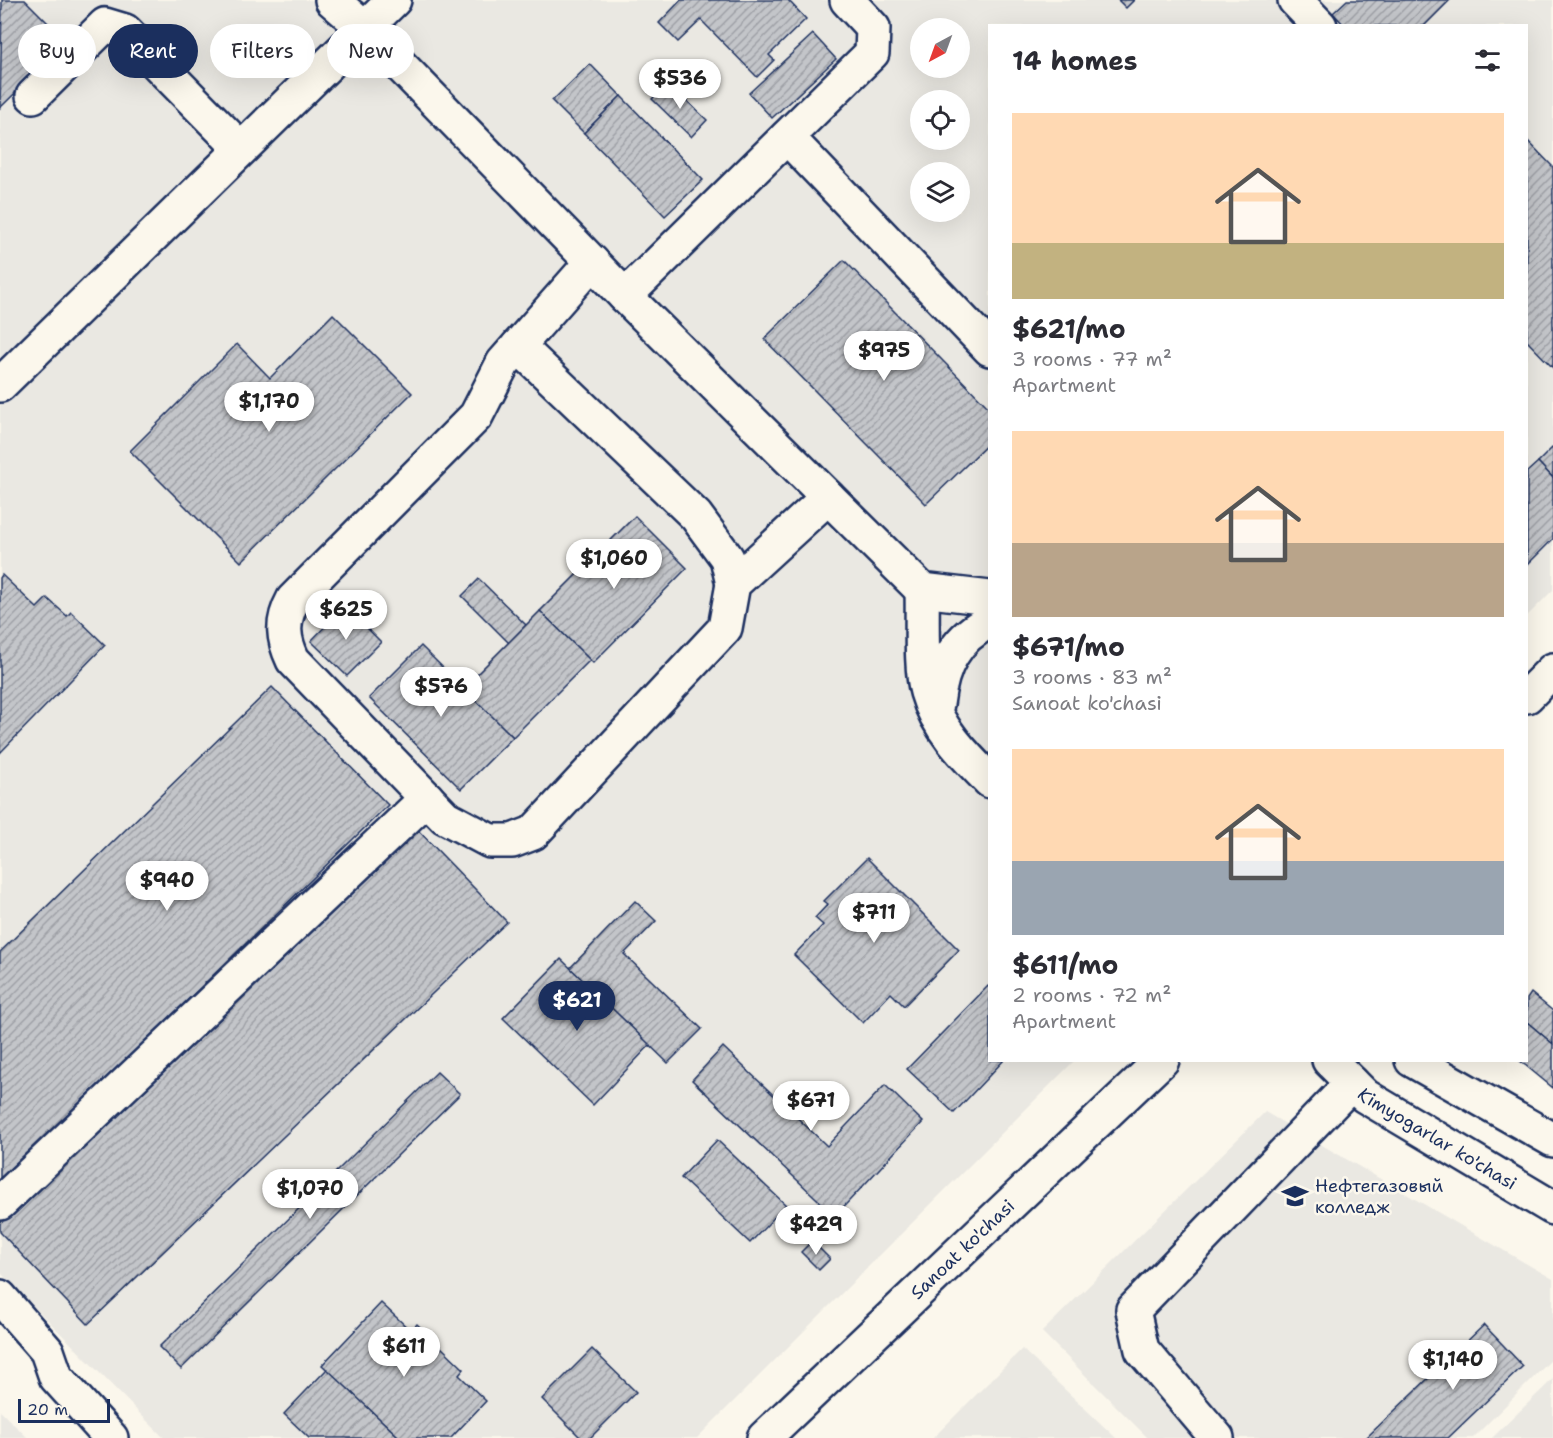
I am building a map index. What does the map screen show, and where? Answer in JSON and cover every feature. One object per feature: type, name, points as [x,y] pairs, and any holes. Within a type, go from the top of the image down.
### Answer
[{"type":"street","points":[[332,0],[359,24]]},
{"type":"street","points":[[368,24],[394,0]]},
{"type":"street","points":[[626,296],[872,53],[873,28],[847,0]]},
{"type":"street","points":[[1295,0],[1318,24]]},
{"type":"street","points":[[33,96],[105,25],[125,32],[241,149]]},
{"type":"street","points":[[0,385],[327,64]]},
{"type":"street","points":[[413,78],[592,262],[922,590],[988,598]]},
{"type":"street","points":[[787,137],[988,347]]},
{"type":"street","points":[[518,346],[696,516],[726,558],[733,584],[725,628],[533,833],[512,841],[490,841],[445,817],[293,660],[284,641],[285,615],[293,600],[476,416],[502,363],[592,262]]},
{"type":"street","points":[[733,584],[828,497]]},
{"type":"street","points":[[922,590],[926,690],[935,715],[955,745],[988,780]]},
{"type":"street","points":[[935,715],[939,682],[952,651],[979,627],[988,622]]},
{"type":"street","points":[[1528,695],[1553,670]]},
{"type":"street","points":[[0,1203],[427,798]]},
{"type":"street","name":"Sanoat ko'chasi","points":[[764,1438],[1160,1062]]},
{"type":"street","points":[[1416,1062],[1553,1140]]},
{"type":"street","points":[[1217,1438],[1142,1350],[1133,1310],[1340,1072]]},
{"type":"street","name":"Kimyogarlar ko'chasi","points":[[1340,1072],[1365,1096],[1553,1208]]},
{"type":"street","points":[[0,1298],[47,1351],[56,1377],[111,1437]]},
{"type":"shaded area","points":[[0,0],[1553,0],[1553,590],[1528,615],[1528,24],[988,24],[988,1062],[1073,1062],[697,1438],[164,1438],[0,1272]]},
{"type":"shaded area","name":"Нефтегазовый колледж","points":[[1265,1112],[1553,1279],[1553,1358],[1473,1438],[1148,1438],[1042,1332]]},
{"type":"shaded area","points":[[1022,1349],[1116,1438],[933,1438]]},
{"type":"shaded area","points":[[1553,1379],[1553,1438],[1492,1438]]},
{"type":"shaded area","points":[[0,1411],[28,1438],[0,1438]]},
{"type":"building","points":[[2,0],[25,0],[49,24],[18,24],[18,78],[30,78],[0,108]]},
{"type":"building","points":[[681,0],[788,0],[806,19],[769,55],[774,60],[757,77],[701,20],[678,42],[659,23]]},
{"type":"building","points":[[1118,0],[1134,0],[1126,8]]},
{"type":"building","points":[[1347,0],[1450,0],[1426,24],[1343,24],[1333,13]]},
{"type":"building","points":[[813,34],[836,59],[772,118],[749,93]]},
{"type":"building","points":[[590,64],[621,96],[584,133],[552,101]]},
{"type":"building","points":[[668,83],[707,120],[691,137],[652,99]]},
{"type":"building","points":[[621,96],[703,180],[665,216],[584,133]]},
{"type":"building","points":[[1528,141],[1553,167],[1553,368],[1528,342]]},
{"type":"building","points":[[844,260],[988,407],[988,444],[926,504],[764,339]]},
{"type":"building","points":[[333,314],[412,393],[241,562],[130,451],[237,344],[270,378]]},
{"type":"building","points":[[1553,447],[1553,478],[1538,462]]},
{"type":"building","points":[[1538,462],[1553,478],[1553,539],[1528,564],[1528,471]]},
{"type":"building","points":[[635,516],[687,568],[593,663],[540,611]]},
{"type":"building","points":[[2,575],[37,608],[47,598],[67,616],[71,612],[105,645],[0,753],[0,578]]},
{"type":"building","points":[[479,579],[526,625],[509,643],[462,596]]},
{"type":"building","points":[[345,606],[381,642],[347,676],[311,641]]},
{"type":"building","points":[[540,611],[590,660],[513,737],[463,688]]},
{"type":"building","points":[[421,646],[513,737],[461,789],[369,698]]},
{"type":"building","points":[[272,687],[388,805],[0,1183],[0,952]]},
{"type":"building","points":[[413,825],[507,922],[88,1324],[0,1232],[0,1220]]},
{"type":"building","points":[[867,858],[959,950],[904,1006],[891,993],[863,1023],[794,955],[823,925],[815,918],[828,904],[824,901]]},
{"type":"building","points":[[635,901],[656,921],[624,954],[702,1029],[668,1063],[570,968]]},
{"type":"building","points":[[561,959],[650,1045],[593,1105],[503,1018]]},
{"type":"building","points":[[988,986],[988,1062],[1002,1062],[954,1113],[907,1069]]},
{"type":"building","points":[[1531,993],[1553,1011],[1553,1044],[1528,1023],[1528,998]]},
{"type":"building","points":[[1528,1023],[1553,1044],[1553,1088],[1521,1062],[1528,1062]]},
{"type":"building","points":[[723,1047],[827,1146],[885,1085],[923,1122],[835,1216],[692,1080]]},
{"type":"building","points":[[437,1072],[460,1094],[181,1369],[159,1347]]},
{"type":"building","points":[[717,1140],[786,1205],[750,1243],[681,1178]]},
{"type":"building","points":[[812,1241],[830,1259],[819,1270],[801,1252]]},
{"type":"building","points":[[381,1303],[411,1331],[417,1324],[464,1369],[459,1375],[486,1401],[451,1438],[400,1438],[322,1365]]},
{"type":"building","points":[[1484,1325],[1523,1366],[1448,1438],[1366,1438]]},
{"type":"building","points":[[592,1349],[636,1392],[590,1438],[581,1438],[542,1399]]},
{"type":"building","points":[[327,1369],[400,1438],[309,1438],[284,1414]]},
{"type":"place","name":"Нефтегазовый колледж","points":[[1295,1196]]}]
